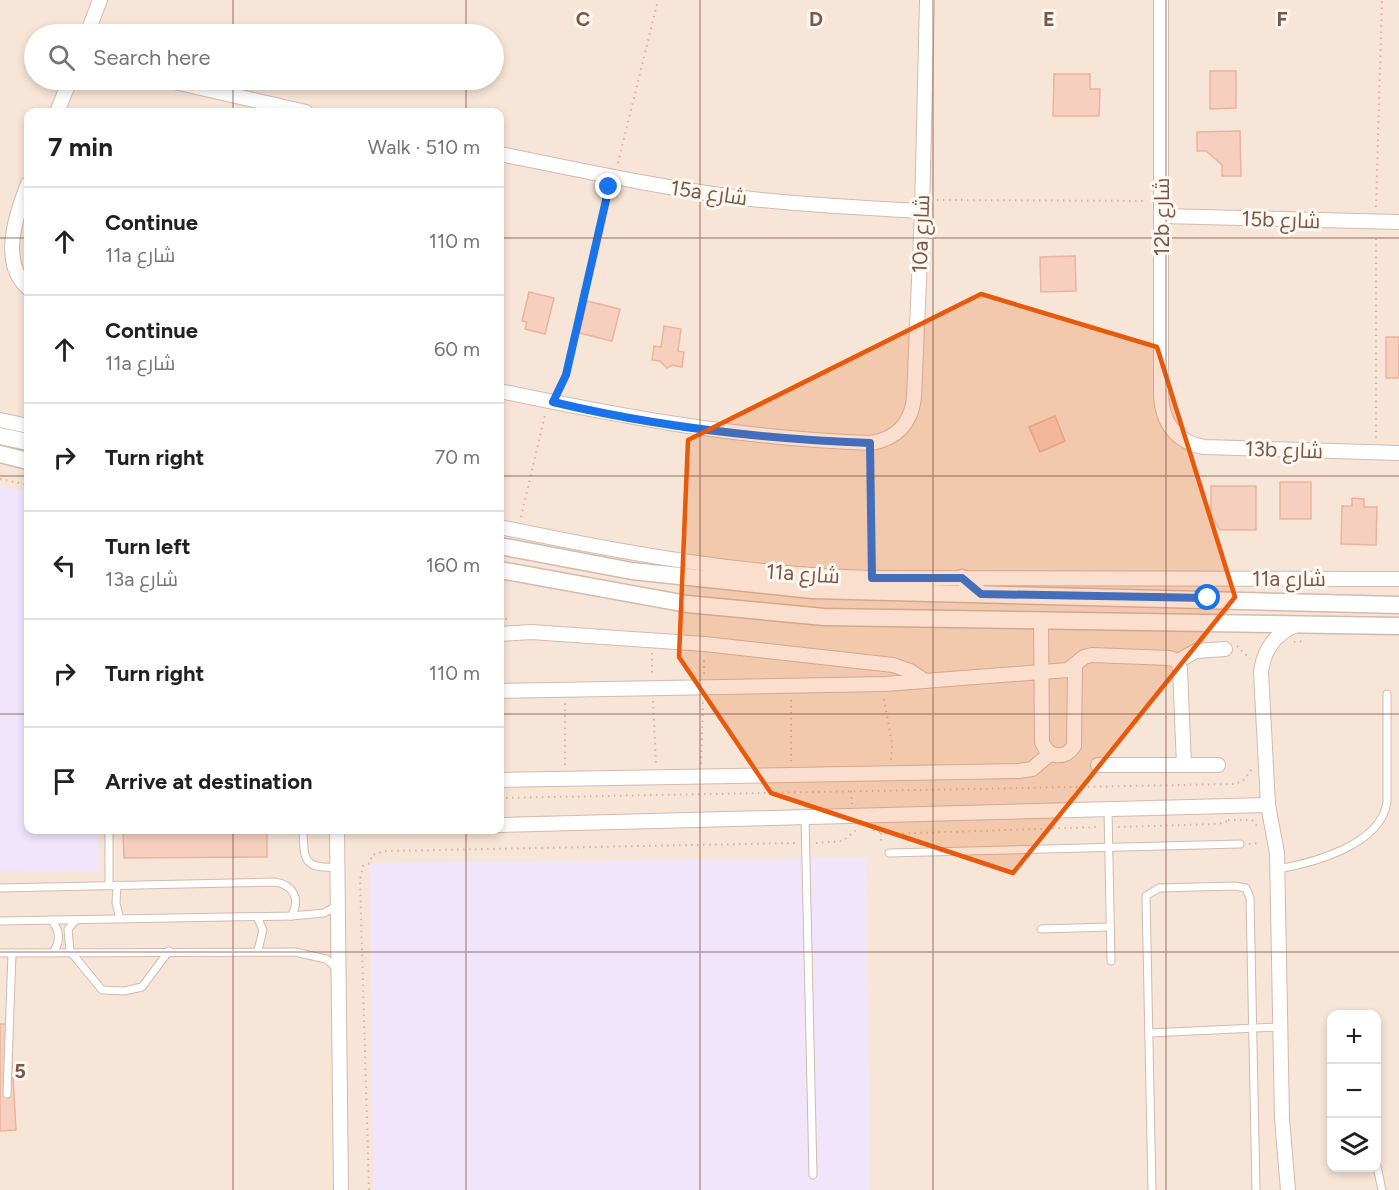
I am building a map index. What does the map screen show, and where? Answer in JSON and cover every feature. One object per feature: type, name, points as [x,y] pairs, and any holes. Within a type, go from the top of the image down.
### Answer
[{"type":"street","points":[[91,24],[100,0]]},
{"type":"street","name":"10a شارع","points":[[870,443],[882,441],[902,429],[913,409],[922,205],[927,0]]},
{"type":"street","name":"12b شارع","points":[[1161,0],[1161,406],[1173,431]]},
{"type":"street","points":[[59,108],[66,90]]},
{"type":"street","points":[[210,90],[288,108]]},
{"type":"street","name":"15a شارع","points":[[504,155],[612,177],[772,201],[922,205]]},
{"type":"street","points":[[24,194],[9,232],[10,267],[16,279],[24,285]]},
{"type":"street","name":"15b شارع","points":[[1162,216],[1399,222]]},
{"type":"street","points":[[504,392],[624,417],[727,433],[800,441],[870,443]]},
{"type":"street","points":[[0,420],[24,425]]},
{"type":"street","name":"13b شارع","points":[[1173,431],[1182,440],[1204,447],[1399,453]]},
{"type":"street","points":[[0,436],[24,441]]},
{"type":"street","points":[[0,454],[24,460]]},
{"type":"street","name":"11a شارع","points":[[504,527],[617,551],[703,565],[799,575],[872,578],[1399,579]]},
{"type":"street","name":"11a شارع","points":[[504,547],[622,570],[752,586],[812,590],[1399,605]]},
{"type":"street","name":"11a شارع","points":[[504,571],[558,582],[733,610],[824,617],[1399,626]]},
{"type":"street","points":[[962,578],[981,594]]},
{"type":"street","points":[[923,620],[940,612],[959,610],[1172,614],[1184,607],[1188,598]]},
{"type":"street","points":[[1226,624],[1229,615],[1238,610],[1285,610],[1326,602]]},
{"type":"street","points":[[1041,621],[1042,742],[1050,754]]},
{"type":"street","points":[[1286,1186],[1282,1119],[1278,869],[1268,805],[1262,663],[1274,639],[1296,625]]},
{"type":"street","points":[[504,634],[531,632],[705,644],[893,665],[910,671],[925,681]]},
{"type":"street","points":[[504,692],[885,684],[1041,674],[1075,667],[1084,657],[1092,655],[1169,658],[1178,661],[1196,651],[1225,649]]},
{"type":"street","points":[[1178,661],[1184,765]]},
{"type":"street","points":[[504,780],[1025,771],[1050,754],[1067,754],[1074,746],[1075,667]]},
{"type":"street","points":[[1098,765],[1218,765]]},
{"type":"street","points":[[504,825],[1268,805]]},
{"type":"street","points":[[337,834],[341,1190]]},
{"type":"lane","points":[[1278,869],[1311,863],[1330,856],[1372,828],[1382,816],[1387,802],[1387,694]]},
{"type":"lane","points":[[1108,810],[1111,961]]},
{"type":"lane","points":[[805,818],[813,1175]]},
{"type":"lane","points":[[109,834],[109,885]]},
{"type":"lane","points":[[303,834],[304,852],[310,864],[315,867],[337,867]]},
{"type":"lane","points":[[889,853],[1240,844]]},
{"type":"lane","points":[[0,888],[275,882],[283,883],[295,894],[295,910],[291,916]]},
{"type":"lane","points":[[117,885],[116,909],[120,920]]},
{"type":"lane","points":[[1152,1190],[1144,902],[1153,889],[1241,886],[1249,893],[1256,1190]]},
{"type":"lane","points":[[0,921],[291,916],[324,913],[338,905]]},
{"type":"lane","points":[[257,917],[263,930],[258,950]]},
{"type":"lane","points":[[51,920],[58,932],[54,951]]},
{"type":"lane","points":[[76,920],[68,929],[70,951],[93,976],[102,990],[109,992],[142,987],[169,951]]},
{"type":"lane","points":[[1041,929],[1110,927]]},
{"type":"lane","points":[[0,953],[258,950],[311,954],[338,969]]},
{"type":"lane","points":[[7,1094],[12,953]]},
{"type":"lane","points":[[1149,1033],[1280,1028]]},
{"type":"lane","points":[[1379,1172],[1382,1190]]},
{"type":"lane","points":[[333,1190],[341,1190]]},
{"type":"path","points":[[518,531],[543,423],[564,382],[602,207],[623,146],[658,0]]},
{"type":"path","points":[[922,205],[1162,202]]},
{"type":"path","points":[[870,443],[872,578]]},
{"type":"path","points":[[0,479],[24,484]]},
{"type":"path","points":[[1286,645],[1309,640]]},
{"type":"path","points":[[651,641],[657,777]]},
{"type":"path","points":[[701,776],[705,644]]},
{"type":"path","points":[[885,684],[884,711],[892,743],[891,773]]},
{"type":"path","points":[[790,685],[792,774]]},
{"type":"path","points":[[564,779],[565,690]]},
{"type":"path","points":[[1227,807],[1228,821]]},
{"type":"path","points":[[867,828],[888,834],[1218,825],[1228,821],[1252,820],[1257,824],[1261,843],[1240,844]]},
{"type":"path","points":[[369,1190],[360,880],[363,866],[370,863],[372,855],[385,851],[843,841],[853,831],[861,828]]},
{"type":"highlighted area","points":[[981,294],[1157,347],[1235,597],[1013,873],[771,793],[679,657],[688,440]]},
{"type":"shaded area","points":[[0,0],[1399,0],[1399,1190],[0,1190]]},
{"type":"shaded area","points":[[0,485],[24,490],[24,834],[98,834],[101,872],[0,871]]},
{"type":"shaded area","points":[[867,858],[870,1190],[373,1190],[370,863]]},
{"type":"building","points":[[1210,71],[1236,71],[1236,108],[1210,109]]},
{"type":"building","points":[[1054,74],[1090,74],[1090,89],[1100,89],[1099,116],[1053,116]]},
{"type":"building","points":[[1240,131],[1241,176],[1222,176],[1222,165],[1206,151],[1197,151],[1197,132]]},
{"type":"building","points":[[1075,256],[1076,291],[1041,292],[1040,257]]},
{"type":"building","points":[[529,292],[554,298],[545,334],[525,329],[527,322],[522,321]]},
{"type":"building","points":[[587,301],[620,309],[612,341],[579,333]]},
{"type":"building","points":[[664,326],[681,329],[678,351],[684,352],[682,367],[672,365],[667,368],[660,361],[652,360],[654,346],[661,347]]},
{"type":"building","points":[[1386,337],[1399,337],[1399,378],[1386,378]]},
{"type":"building","points":[[1055,416],[1065,441],[1040,452],[1029,427]]},
{"type":"building","points":[[1280,482],[1311,482],[1311,519],[1280,519]]},
{"type":"building","points":[[1211,486],[1256,486],[1256,530],[1220,530],[1211,514]]},
{"type":"building","points":[[1352,498],[1364,499],[1364,507],[1377,507],[1376,545],[1341,544],[1342,506],[1352,506]]},
{"type":"building","points":[[123,834],[267,834],[267,857],[124,858]]},
{"type":"building","points":[[0,1024],[10,1024],[16,1130],[0,1131]]},
{"type":"route","points":[[609,187],[602,207],[566,375],[553,402],[593,412],[696,429],[800,441],[870,443],[872,578],[962,578],[981,594],[1208,598]]}]
